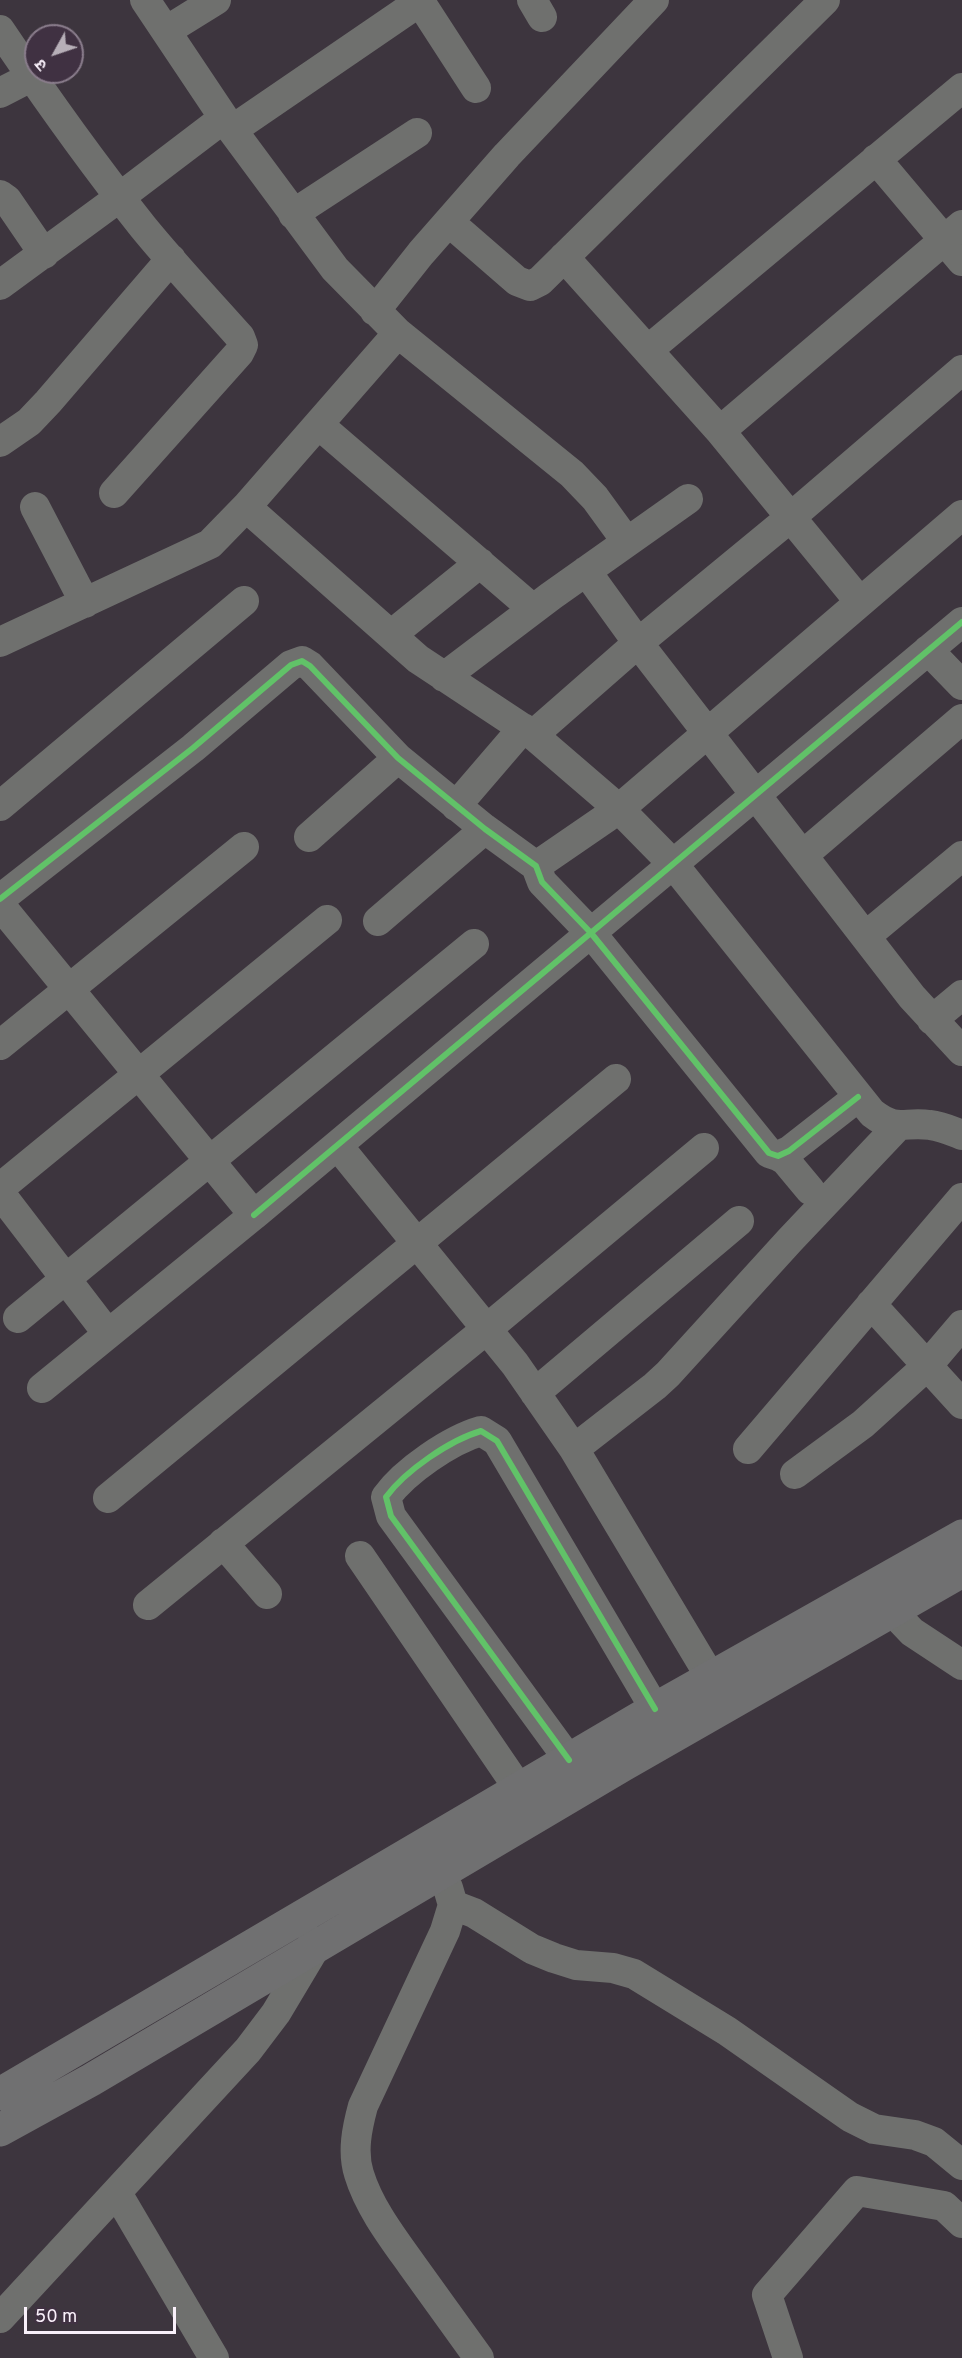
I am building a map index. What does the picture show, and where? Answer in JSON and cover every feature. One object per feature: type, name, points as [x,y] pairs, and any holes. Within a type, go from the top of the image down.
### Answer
[{"type":"main road","points":[[0,2094],[655,1709],[962,1536]]},
{"type":"main road","points":[[0,2130],[101,2074],[441,1872],[962,1571]]},
{"type":"street","points":[[145,0],[228,124],[335,269],[398,333],[572,474],[595,498],[627,542]]},
{"type":"street","points":[[166,32],[216,0]]},
{"type":"street","points":[[0,285],[120,197],[420,0],[476,88]]},
{"type":"street","points":[[375,311],[507,155],[654,0]]},
{"type":"street","points":[[449,222],[517,281],[530,286],[540,281],[825,0]]},
{"type":"street","points":[[0,30],[24,65]]},
{"type":"street","points":[[0,93],[24,81]]},
{"type":"street","points":[[37,84],[120,197],[240,338],[243,345],[239,353],[114,493]]},
{"type":"street","points":[[648,350],[962,88]]},
{"type":"street","points":[[293,214],[417,133]]},
{"type":"street","points":[[720,431],[956,242],[876,159]]},
{"type":"street","points":[[0,195],[7,200],[44,254]]},
{"type":"street","points":[[564,257],[720,431],[860,602]]},
{"type":"street","points":[[0,442],[29,422],[42,409],[171,259]]},
{"type":"street","points":[[0,642],[210,544],[246,507],[398,333]]},
{"type":"street","points":[[456,806],[528,732],[791,517],[962,370]]},
{"type":"street","points":[[319,425],[533,609]]},
{"type":"street","points":[[444,677],[533,609],[688,499]]},
{"type":"street","points":[[35,507],[86,603]]},
{"type":"street","points":[[246,507],[418,659],[528,732],[619,809],[673,864],[872,1113],[885,1123],[898,1126],[932,1125],[962,1135]]},
{"type":"street","points":[[536,866],[619,809],[962,515]]},
{"type":"street","points":[[391,634],[480,563]]},
{"type":"street","points":[[586,571],[707,734],[932,1020],[962,1051]]},
{"type":"street","points":[[5,792],[244,601]]},
{"type":"street","points":[[42,1388],[338,1146],[962,622]]},
{"type":"street","points":[[928,650],[962,685]]},
{"type":"street","points":[[0,899],[193,748],[291,665],[302,661],[310,666],[398,758],[485,829],[536,866],[542,882],[591,933],[769,1152],[785,1160],[810,1190]]},
{"type":"street","points":[[803,855],[962,719]]},
{"type":"street","points":[[309,837],[398,758]]},
{"type":"street","points":[[378,921],[485,829]]},
{"type":"street","points":[[0,1045],[244,847]]},
{"type":"street","points":[[866,936],[962,856]]},
{"type":"street","points":[[0,905],[254,1215]]},
{"type":"street","points":[[0,1188],[327,920]]},
{"type":"street","points":[[18,1318],[474,944]]},
{"type":"street","points":[[932,1020],[962,995]]},
{"type":"street","points":[[108,1498],[616,1079]]},
{"type":"street","points":[[778,1156],[789,1151],[858,1097]]},
{"type":"street","points":[[574,1449],[668,1374],[898,1126]]},
{"type":"street","points":[[338,1146],[488,1328],[535,1393],[574,1449],[711,1678]]},
{"type":"street","points":[[148,1605],[488,1328],[704,1148]]},
{"type":"street","points":[[0,1193],[108,1334]]},
{"type":"street","points":[[748,1449],[871,1304],[958,1210]]},
{"type":"street","points":[[535,1393],[739,1221]]},
{"type":"street","points":[[871,1304],[962,1404]]},
{"type":"street","points":[[795,1474],[863,1424],[927,1366],[962,1325]]},
{"type":"street","points":[[568,1760],[391,1516],[386,1497],[398,1481],[462,1436],[481,1431],[496,1440],[655,1709]]},
{"type":"street","points":[[224,1543],[267,1594]]},
{"type":"street","points":[[360,1556],[519,1789]]},
{"type":"street","points":[[892,1611],[912,1632],[962,1665]]},
{"type":"street","points":[[441,1872],[452,1896],[453,1905],[445,1931],[363,2106],[355,2150],[358,2173],[371,2203],[392,2237],[479,2358]]},
{"type":"street","points":[[453,1905],[474,1914],[532,1949],[554,1958],[576,1965],[613,1968],[634,1974],[727,2031],[850,2117],[874,2129],[915,2135],[934,2142],[962,2165]]},
{"type":"street","points":[[0,2318],[248,2050],[276,2013],[316,1946],[299,1918]]},
{"type":"street","points":[[788,2358],[767,2295],[857,2191],[944,2206],[962,2223]]},
{"type":"street","points":[[117,2193],[214,2358]]},
{"type":"cycle path","points":[[254,1215],[962,622]]},
{"type":"cycle path","points":[[0,899],[193,748],[291,665],[302,661],[310,666],[398,758],[485,829],[536,866],[542,882],[591,933],[769,1153],[778,1156],[789,1151],[858,1097]]},
{"type":"cycle path","points":[[569,1760],[391,1516],[386,1497],[404,1477],[442,1449],[481,1431],[497,1441],[655,1709]]}]
